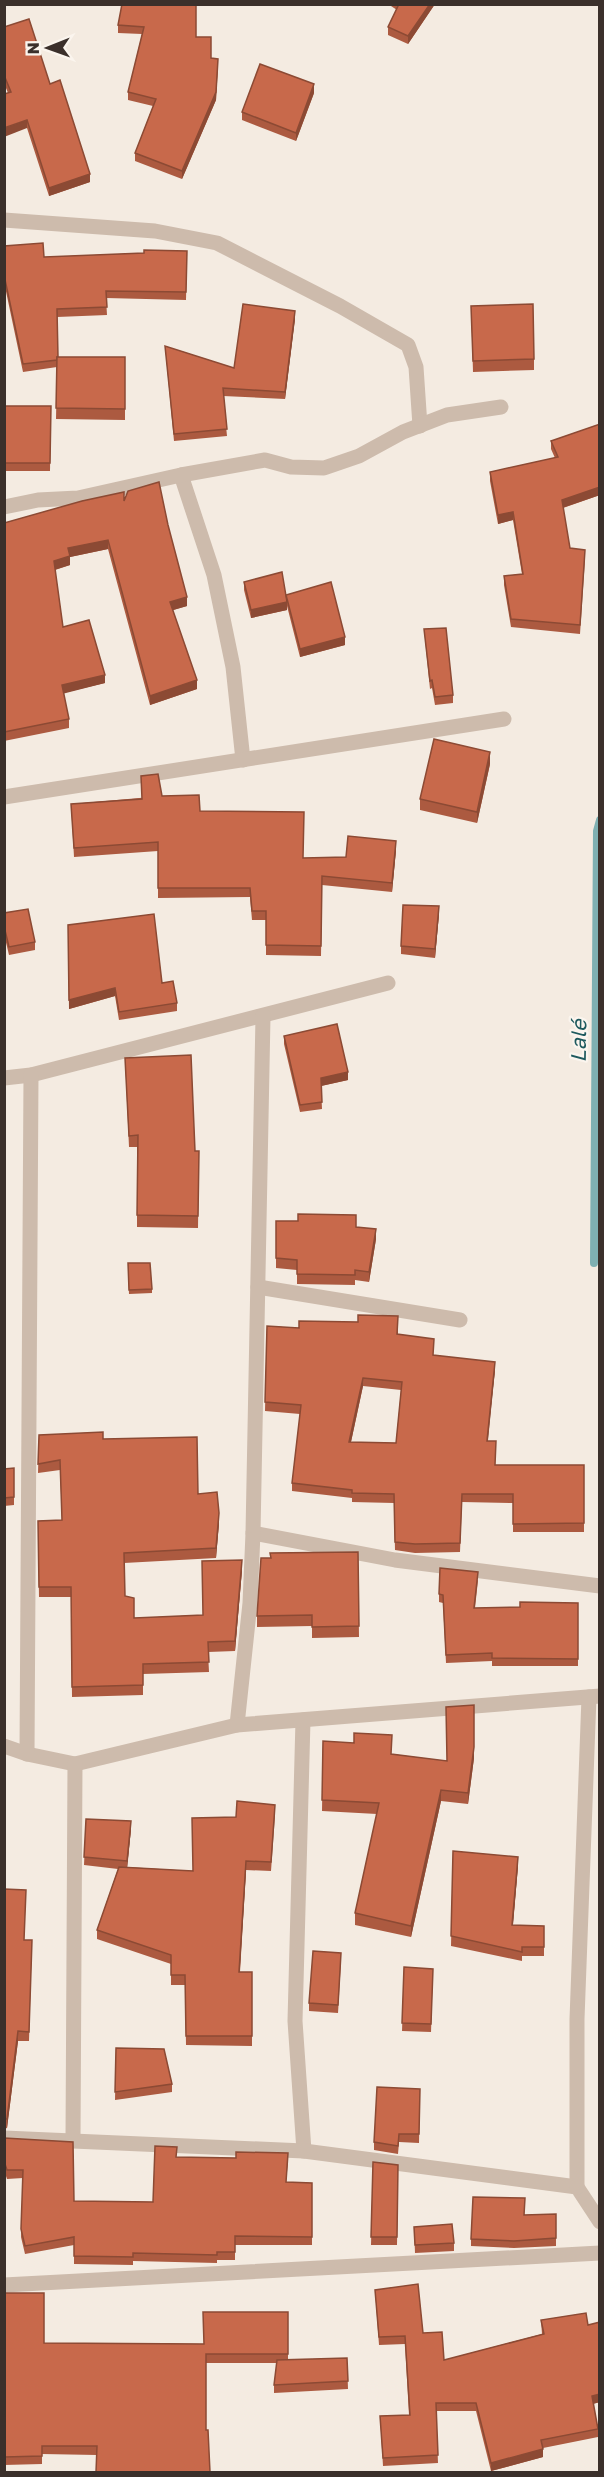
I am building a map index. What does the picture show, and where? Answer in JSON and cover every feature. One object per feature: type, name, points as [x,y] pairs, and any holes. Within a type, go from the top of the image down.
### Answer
[{"type":"street","points":[[4,220],[155,231],[217,243],[340,306],[408,345],[416,368],[420,426]]},
{"type":"street","points":[[4,507],[38,500],[78,498],[181,474],[265,460],[291,467],[324,468],[359,456],[403,432],[447,415],[501,407]]},
{"type":"street","points":[[181,474],[214,576],[233,667],[243,759]]},
{"type":"street","points":[[4,797],[504,719]]},
{"type":"street","points":[[4,1078],[31,1075],[388,983]]},
{"type":"street","points":[[237,1725],[250,1603],[253,1533],[263,1016]]},
{"type":"street","points":[[27,1754],[31,1075]]},
{"type":"street","points":[[258,1287],[460,1320]]},
{"type":"street","points":[[253,1533],[395,1560],[600,1586]]},
{"type":"street","points":[[4,1746],[27,1754],[75,1764],[237,1725],[594,1697],[577,2019],[577,2187],[600,2222]]},
{"type":"street","points":[[303,1720],[295,2021],[304,2151]]},
{"type":"street","points":[[73,2139],[75,1764]]},
{"type":"street","points":[[4,2138],[73,2139],[304,2151],[577,2187]]},
{"type":"street","points":[[4,2285],[600,2253]]},
{"type":"building","points":[[122,4],[196,4],[196,37],[211,37],[211,58],[218,59],[216,92],[182,171],[135,153],[156,99],[128,92],[144,27],[118,25]]},
{"type":"building","points":[[399,4],[430,4],[408,36],[388,27]]},
{"type":"building","points":[[29,19],[50,84],[60,80],[90,174],[49,188],[27,120],[4,128],[4,94],[11,92],[4,75],[4,27]]},
{"type":"building","points":[[260,64],[314,84],[296,133],[242,112]]},
{"type":"building","points":[[43,243],[44,257],[144,253],[144,250],[187,251],[186,292],[106,291],[107,307],[57,309],[57,360],[23,364],[4,275],[4,246]]},
{"type":"building","points":[[243,304],[295,311],[285,392],[223,388],[227,429],[174,434],[165,346],[234,368]]},
{"type":"building","points":[[533,304],[534,359],[473,361],[471,306]]},
{"type":"building","points":[[57,357],[125,357],[125,409],[56,408]]},
{"type":"building","points":[[4,406],[51,406],[50,463],[4,463]]},
{"type":"building","points":[[600,424],[600,487],[562,500],[570,548],[585,550],[580,625],[511,619],[504,576],[523,574],[513,512],[498,515],[490,472],[558,457],[551,441]]},
{"type":"building","points":[[159,482],[187,597],[170,602],[197,680],[150,696],[108,540],[68,548],[70,556],[54,561],[63,627],[89,620],[105,675],[62,685],[69,719],[4,732],[4,523],[124,492],[124,501],[128,491]]},
{"type":"building","points":[[282,572],[287,602],[251,610],[244,582]]},
{"type":"building","points":[[331,582],[345,637],[300,649],[286,595]]},
{"type":"building","points":[[446,628],[453,695],[435,697],[432,680],[430,681],[424,629]]},
{"type":"building","points":[[434,739],[490,752],[477,812],[420,799]]},
{"type":"building","points":[[158,774],[162,796],[199,795],[200,811],[304,812],[303,858],[346,857],[348,836],[396,841],[392,883],[322,876],[321,946],[266,945],[266,911],[252,911],[250,888],[158,888],[158,842],[74,848],[71,804],[142,799],[141,776]]},
{"type":"building","points":[[403,905],[439,906],[435,949],[401,946]]},
{"type":"building","points":[[28,909],[35,942],[9,947],[4,926],[4,913]]},
{"type":"building","points":[[154,914],[162,983],[173,981],[177,1003],[119,1012],[115,988],[69,1000],[68,925]]},
{"type":"building","points":[[337,1024],[348,1072],[321,1078],[322,1102],[300,1105],[284,1036]]},
{"type":"building","points":[[191,1055],[195,1151],[199,1151],[198,1216],[137,1215],[138,1135],[129,1136],[125,1058]]},
{"type":"building","points":[[298,1214],[356,1215],[356,1227],[376,1229],[369,1272],[355,1270],[355,1275],[297,1274],[297,1260],[276,1258],[276,1221],[298,1221]]},
{"type":"building","points":[[128,1263],[150,1263],[152,1289],[129,1290]]},
{"type":"building","points":[[358,1315],[398,1316],[397,1334],[434,1339],[433,1355],[495,1362],[487,1441],[496,1441],[495,1465],[584,1465],[584,1523],[513,1524],[513,1494],[462,1494],[460,1543],[395,1542],[394,1494],[352,1493],[352,1490],[292,1483],[301,1405],[265,1402],[267,1326],[299,1328],[299,1321],[358,1322]],"holes":[[[363,1378],[402,1382],[396,1443],[349,1442]]]},
{"type":"building","points":[[103,1432],[103,1439],[197,1437],[198,1494],[217,1492],[219,1513],[216,1548],[124,1553],[125,1596],[134,1598],[134,1618],[203,1615],[202,1561],[242,1560],[235,1641],[208,1642],[209,1662],[143,1664],[143,1685],[72,1687],[71,1587],[39,1587],[38,1521],[62,1520],[60,1460],[38,1464],[39,1435]]},
{"type":"building","points":[[14,1468],[14,1497],[4,1498],[4,1469]]},
{"type":"building","points":[[358,1552],[359,1626],[312,1627],[312,1615],[257,1616],[261,1558],[271,1558],[270,1553]]},
{"type":"building","points":[[440,1568],[478,1572],[474,1608],[520,1607],[520,1602],[578,1603],[578,1659],[492,1658],[492,1653],[446,1655],[443,1595],[439,1594]]},
{"type":"building","points":[[474,1705],[474,1747],[468,1793],[441,1790],[411,1926],[355,1913],[379,1803],[322,1800],[323,1741],[354,1743],[354,1733],[392,1735],[391,1754],[447,1761],[446,1707]]},
{"type":"building","points":[[237,1801],[275,1805],[271,1862],[246,1861],[239,1972],[252,1972],[252,2036],[186,2036],[185,1975],[171,1975],[171,1955],[97,1930],[119,1867],[193,1871],[192,1818],[236,1817]]},
{"type":"building","points":[[86,1819],[131,1821],[127,1861],[84,1857]]},
{"type":"building","points":[[453,1851],[518,1857],[512,1925],[544,1926],[544,1947],[522,1947],[522,1952],[451,1936]]},
{"type":"building","points":[[4,1889],[26,1890],[24,1940],[32,1940],[29,2032],[18,2031],[7,2119],[4,2119]]},
{"type":"building","points":[[313,1951],[341,1953],[338,2005],[309,2003]]},
{"type":"building","points":[[404,1967],[433,1969],[431,2024],[402,2023]]},
{"type":"building","points":[[116,2048],[164,2049],[172,2084],[115,2092]]},
{"type":"building","points":[[377,2087],[420,2089],[419,2134],[399,2134],[398,2146],[374,2142]]},
{"type":"building","points":[[4,2138],[73,2142],[74,2201],[153,2202],[155,2146],[177,2147],[176,2157],[236,2158],[236,2152],[288,2153],[286,2182],[312,2183],[312,2237],[235,2236],[235,2252],[217,2252],[217,2255],[133,2253],[133,2257],[74,2256],[74,2237],[25,2246],[21,2229],[23,2170],[7,2170],[4,2161]]},
{"type":"building","points":[[373,2162],[398,2165],[397,2237],[371,2237]]},
{"type":"building","points":[[473,2197],[525,2198],[524,2215],[556,2214],[556,2238],[514,2241],[471,2239]]},
{"type":"building","points":[[452,2224],[454,2243],[415,2245],[414,2227]]},
{"type":"building","points":[[418,2284],[423,2333],[442,2332],[444,2360],[544,2334],[541,2320],[586,2313],[588,2325],[600,2322],[600,2394],[592,2396],[598,2429],[541,2440],[543,2449],[491,2463],[476,2403],[436,2403],[438,2455],[383,2458],[380,2416],[410,2415],[405,2336],[379,2337],[375,2290]]},
{"type":"building","points":[[4,2293],[44,2293],[44,2343],[204,2344],[203,2312],[288,2312],[288,2354],[206,2354],[206,2430],[208,2430],[210,2472],[96,2472],[97,2446],[42,2446],[42,2456],[4,2457]]},
{"type":"building","points":[[347,2358],[348,2381],[274,2385],[277,2360]]},
{"type":"waterway","name":"Lalé","points":[[594,1263],[597,831],[600,820]]}]
